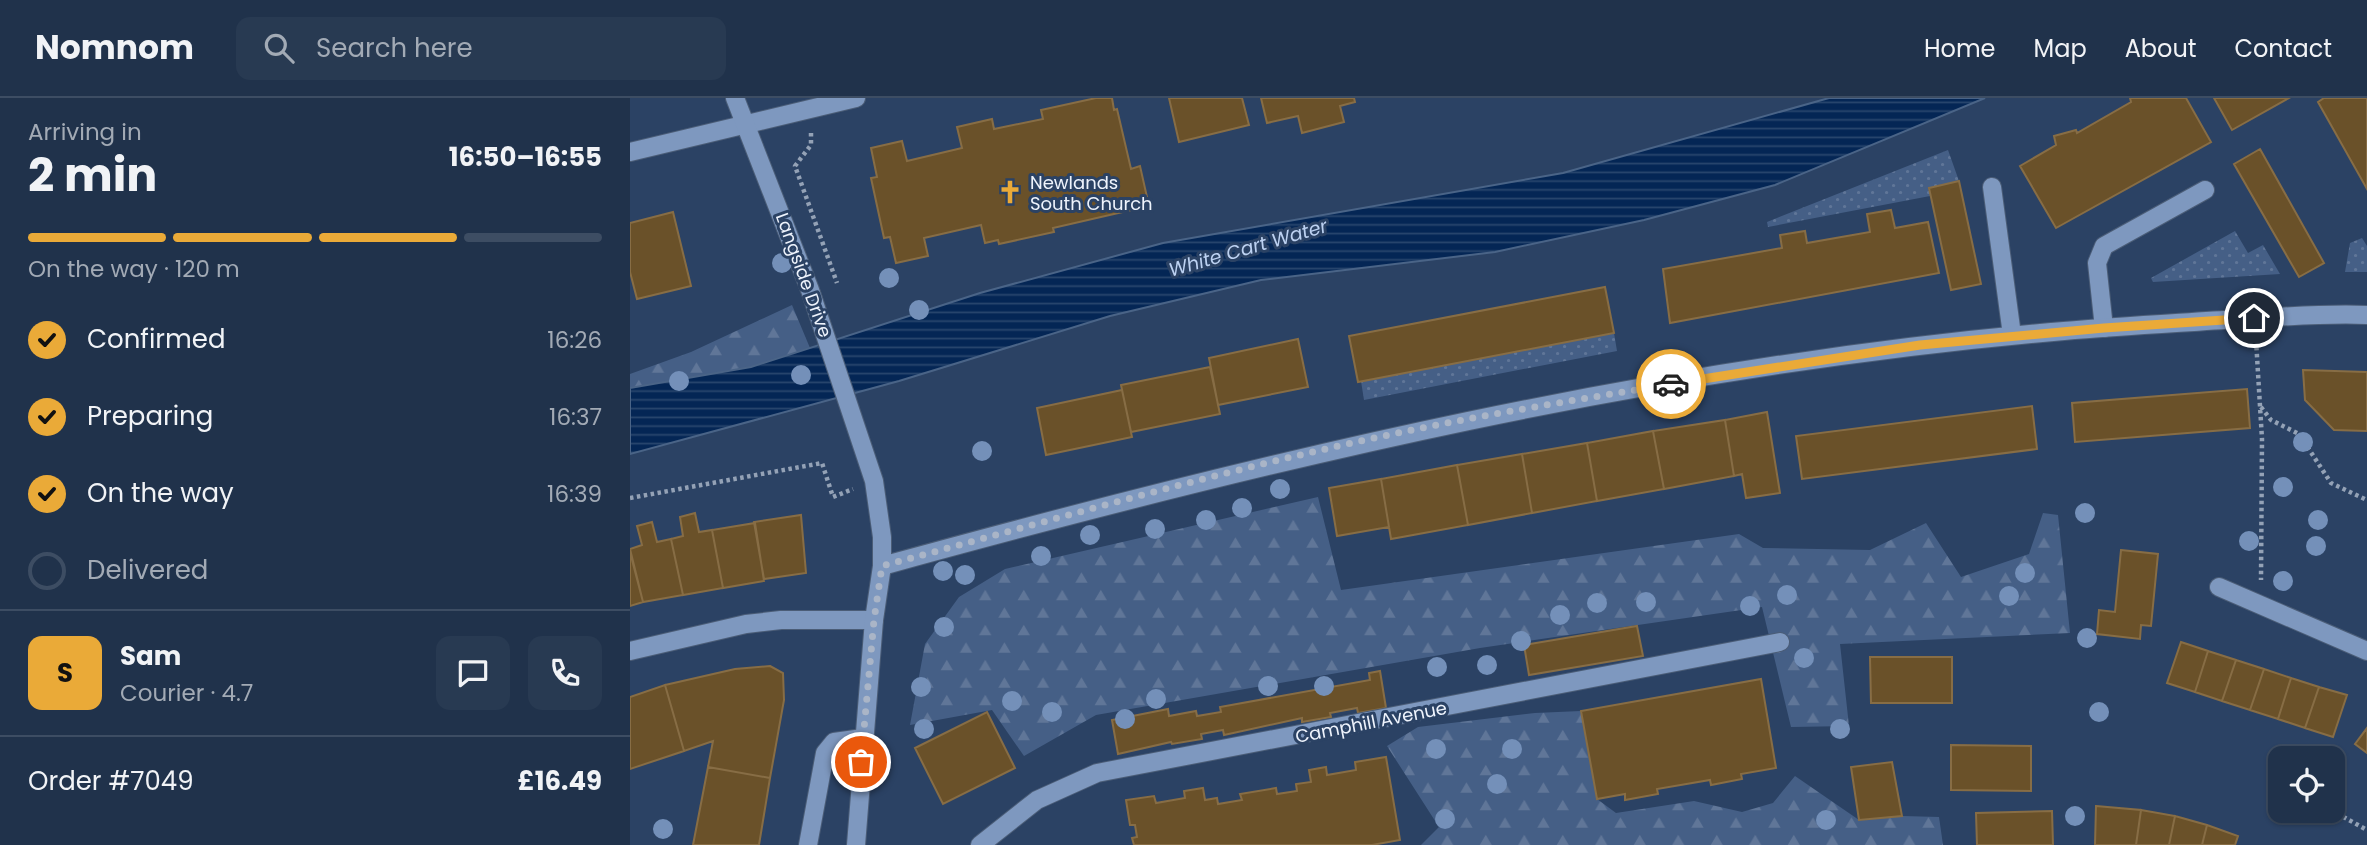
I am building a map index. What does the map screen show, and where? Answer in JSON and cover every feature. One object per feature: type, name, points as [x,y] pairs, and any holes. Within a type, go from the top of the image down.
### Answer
[{"type":"street","name":"Langside Drive","points":[[735,98],[810,290],[874,481],[882,537],[882,566],[863,738],[856,845]]},
{"type":"street","points":[[630,152],[746,122],[856,98]]},
{"type":"street","points":[[1992,187],[2012,335]]},
{"type":"street","points":[[2104,328],[2097,263],[2104,246],[2205,190]]},
{"type":"street","points":[[882,566],[1128,498],[1441,424],[1866,351],[2104,328],[2254,318],[2367,315]]},
{"type":"street","points":[[2219,587],[2367,651]]},
{"type":"street","points":[[630,651],[746,624],[781,620],[874,620]]},
{"type":"street","name":"Camphill Avenue","points":[[980,845],[1037,800],[1097,773],[1780,642]]},
{"type":"street","points":[[808,845],[825,753],[834,742],[863,738]]},
{"type":"path","points":[[813,108],[811,145],[795,166],[836,281]]},
{"type":"path","points":[[2254,318],[2260,406],[2260,605]]},
{"type":"path","points":[[2260,406],[2271,419],[2299,434],[2331,482],[2367,500]]},
{"type":"path","points":[[630,498],[822,463],[834,497],[874,481]]},
{"type":"path","points":[[2345,818],[2367,830]]},
{"type":"green space","points":[[1948,150],[1959,181],[1930,188],[1930,196],[1768,227],[1767,222]]},
{"type":"green space","points":[[2235,231],[2248,253],[2263,245],[2280,274],[2153,282],[2151,278]]},
{"type":"green space","points":[[2362,238],[2367,246],[2367,272],[2345,272],[2350,243]]},
{"type":"green space","points":[[792,305],[810,348],[780,370],[630,408],[630,374],[691,352]]},
{"type":"green space","points":[[1614,333],[1617,351],[1364,400],[1361,381]]},
{"type":"green space","points":[[1318,497],[1341,590],[1739,534],[1763,548],[1870,550],[1926,523],[1961,577],[2029,554],[2043,513],[2058,515],[2070,633],[1840,644],[1849,726],[1791,727],[1762,607],[1480,648],[1096,715],[1024,756],[992,710],[910,725],[925,644],[959,597],[1005,569]]},
{"type":"green space","points":[[1581,711],[1597,799],[1616,813],[1694,801],[1742,812],[1773,803],[1795,776],[1859,820],[1902,816],[1939,817],[1943,845],[1421,845],[1439,827],[1387,746],[1418,727],[1535,713]]},
{"type":"water","name":"White Cart Water","points":[[1829,98],[1985,98],[1775,185],[1644,220],[1495,252],[1261,280],[1110,316],[899,381],[630,454],[630,388],[751,367],[980,293],[1163,243],[1563,173]]},
{"type":"building","name":"Newlands South Church","points":[[1096,98],[1112,98],[1131,169],[1140,166],[1149,206],[1053,228],[1054,232],[999,244],[998,240],[985,243],[981,225],[924,238],[928,256],[896,263],[890,237],[884,238],[871,178],[877,177],[871,148],[902,141],[907,161],[962,148],[957,127],[992,119],[994,129],[1043,119],[1041,110]]},
{"type":"building","points":[[1169,98],[1242,98],[1249,125],[1179,142]]},
{"type":"building","points":[[1261,98],[1354,98],[1355,102],[1340,106],[1344,122],[1302,133],[1298,116],[1267,123]]},
{"type":"building","points":[[2130,98],[2186,98],[2211,142],[2056,228],[2020,166],[2056,145],[2054,136],[2076,130],[2077,133],[2131,102]]},
{"type":"building","points":[[2214,98],[2289,98],[2232,130]]},
{"type":"building","points":[[2324,98],[2367,98],[2367,189],[2318,102]]},
{"type":"building","points":[[2260,149],[2324,263],[2299,277],[2234,164]]},
{"type":"building","points":[[1959,181],[1981,284],[1951,290],[1929,188]]},
{"type":"building","points":[[1891,210],[1895,228],[1928,222],[1939,273],[1670,323],[1663,269],[1782,248],[1780,235],[1805,231],[1807,243],[1870,232],[1867,214]]},
{"type":"building","points":[[673,212],[691,286],[637,299],[630,272],[630,223]]},
{"type":"building","points":[[1605,287],[1614,333],[1358,382],[1349,336]]},
{"type":"building","points":[[1298,339],[1308,387],[1218,405],[1209,358]]},
{"type":"building","points":[[1210,367],[1220,414],[1131,432],[1121,385]]},
{"type":"building","points":[[2303,370],[2367,372],[2367,431],[2334,430],[2305,400]]},
{"type":"building","points":[[2247,389],[2250,428],[2075,442],[2072,403]]},
{"type":"building","points":[[1122,390],[1132,437],[1046,455],[1037,408]]},
{"type":"building","points":[[2032,406],[2037,449],[1802,479],[1796,436]]},
{"type":"building","points":[[1767,412],[1780,493],[1746,498],[1742,474],[1734,476],[1725,420]]},
{"type":"building","points":[[1725,420],[1734,476],[1664,489],[1653,431]]},
{"type":"building","points":[[1653,431],[1664,489],[1597,501],[1587,443]]},
{"type":"building","points":[[1587,443],[1597,501],[1532,513],[1522,454]]},
{"type":"building","points":[[1522,454],[1532,513],[1468,525],[1457,465]]},
{"type":"building","points":[[1457,465],[1468,525],[1391,539],[1381,479]]},
{"type":"building","points":[[1381,479],[1389,527],[1337,536],[1329,488]]},
{"type":"building","points":[[695,513],[699,532],[712,530],[723,588],[683,595],[671,539],[683,536],[680,517]]},
{"type":"building","points":[[801,515],[806,573],[764,579],[754,522]]},
{"type":"building","points":[[652,522],[657,542],[671,539],[683,595],[643,602],[630,549],[642,545],[637,526]]},
{"type":"building","points":[[755,523],[764,581],[723,588],[712,530]]},
{"type":"building","points":[[2121,550],[2158,554],[2151,626],[2141,625],[2140,639],[2097,634],[2099,610],[2115,612]]},
{"type":"building","points":[[630,552],[643,602],[630,606]]},
{"type":"building","points":[[1637,626],[1643,656],[1529,675],[1524,645]]},
{"type":"building","points":[[2181,642],[2208,651],[2195,692],[2167,683]]},
{"type":"building","points":[[2208,651],[2236,660],[2222,701],[2195,692]]},
{"type":"building","points":[[1870,657],[1952,657],[1952,703],[1871,703]]},
{"type":"building","points":[[2236,660],[2264,669],[2250,710],[2222,701]]},
{"type":"building","points":[[770,666],[783,673],[784,700],[770,778],[708,767],[713,741],[684,751],[665,685],[735,669]]},
{"type":"building","points":[[2264,669],[2291,678],[2278,719],[2250,710]]},
{"type":"building","points":[[1380,671],[1386,708],[1358,713],[1357,708],[1330,713],[1331,717],[1302,722],[1302,718],[1224,735],[1223,730],[1201,734],[1202,739],[1171,742],[1118,754],[1112,720],[1168,709],[1169,716],[1196,711],[1197,716],[1221,712],[1220,707],[1370,680],[1369,673]]},
{"type":"building","points":[[2291,678],[2319,687],[2305,728],[2278,719]]},
{"type":"building","points":[[1761,679],[1776,768],[1741,774],[1742,779],[1711,785],[1710,780],[1657,789],[1658,794],[1625,800],[1625,794],[1597,799],[1581,711]]},
{"type":"building","points":[[665,685],[684,751],[630,769],[630,697]]},
{"type":"building","points":[[2319,687],[2347,695],[2333,737],[2305,728]]},
{"type":"building","points":[[987,712],[1015,768],[943,804],[915,748]]},
{"type":"building","points":[[2367,728],[2367,753],[2355,744]]},
{"type":"building","points":[[1951,745],[2031,746],[2031,791],[1951,790]]},
{"type":"building","points":[[1386,757],[1400,840],[1372,845],[1134,845],[1132,838],[1137,837],[1135,825],[1130,825],[1126,800],[1154,796],[1156,803],[1185,798],[1184,791],[1203,788],[1205,800],[1217,798],[1218,804],[1242,800],[1240,794],[1276,788],[1277,794],[1297,791],[1296,784],[1311,782],[1309,770],[1326,767],[1327,775],[1356,770],[1355,762]]},
{"type":"building","points":[[1892,762],[1902,816],[1859,820],[1851,767]]},
{"type":"building","points":[[708,767],[770,778],[759,845],[693,845]]},
{"type":"building","points":[[2096,806],[2141,810],[2136,845],[2095,845]]},
{"type":"building","points":[[2141,810],[2175,816],[2169,845],[2136,845]]},
{"type":"building","points":[[2052,811],[2053,845],[1977,845],[1976,813]]},
{"type":"building","points":[[2175,816],[2207,825],[2202,845],[2169,845]]},
{"type":"building","points":[[2207,825],[2238,836],[2235,845],[2202,845]]},
{"type":"way so far","points":[[861,762],[874,620],[882,566],[1115,502],[1310,454],[1441,424],[1671,384]]},
{"type":"place","name":"Newlands South Church","points":[[1010,192]]},
{"type":"route","points":[[1671,384],[1866,351],[2012,335],[2254,318]]}]
